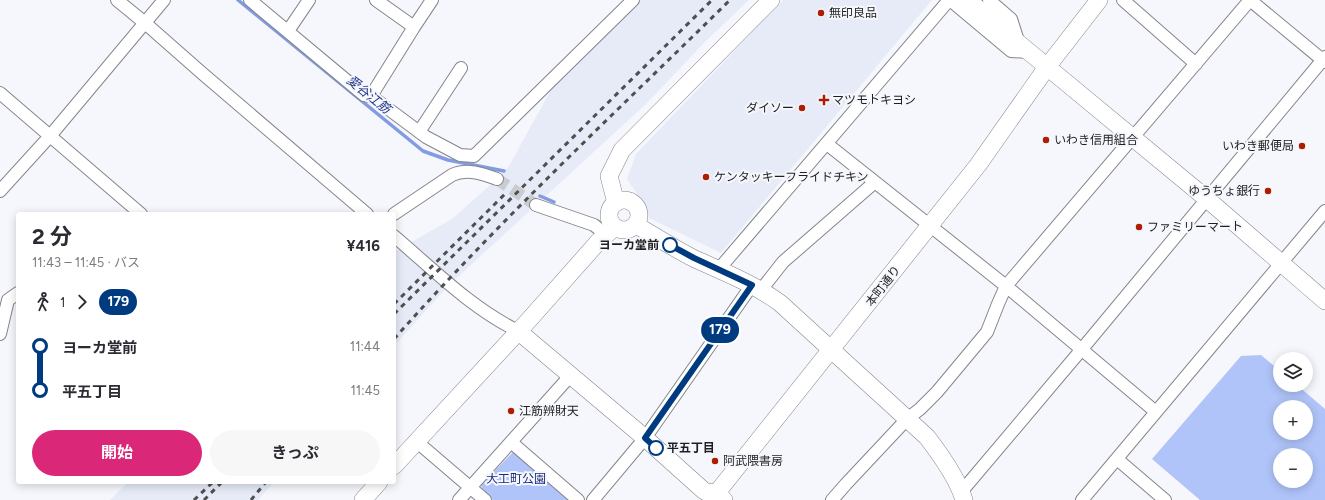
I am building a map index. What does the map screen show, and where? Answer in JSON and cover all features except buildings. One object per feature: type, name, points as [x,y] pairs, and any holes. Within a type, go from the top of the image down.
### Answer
[{"type":"street","points":[[117,0],[365,212]]},
{"type":"street","points":[[0,191],[50,136],[164,0]]},
{"type":"street","points":[[250,0],[364,95],[371,96],[460,163],[480,174],[498,179]]},
{"type":"street","points":[[288,31],[309,0]]},
{"type":"street","points":[[376,0],[414,27]]},
{"type":"street","points":[[371,96],[432,0]]},
{"type":"street","points":[[396,213],[452,175],[460,163],[474,156],[633,0]]},
{"type":"street","points":[[616,203],[610,176],[622,150],[771,0]]},
{"type":"street","points":[[718,269],[950,0],[1011,50],[1020,44]]},
{"type":"street","points":[[968,0],[1207,199],[1325,301]]},
{"type":"street","points":[[989,0],[1011,19],[1020,44]]},
{"type":"street","name":"本町通り","points":[[717,498],[978,165],[1047,67],[1099,0]]},
{"type":"street","points":[[1122,0],[1196,64]]},
{"type":"street","points":[[636,225],[694,258],[756,287],[780,303],[832,350],[907,419],[927,437],[936,448],[963,496],[1082,349],[1324,60],[1250,0],[1006,286],[987,332],[937,392],[920,409],[907,419],[832,500]]},
{"type":"street","points":[[419,132],[461,68]]},
{"type":"street","points":[[1,97],[50,136],[135,212]]},
{"type":"street","points":[[827,144],[1006,286],[1156,412]]},
{"type":"street","points":[[593,500],[645,438],[756,287],[875,182]]},
{"type":"street","points":[[536,205],[611,231],[628,230],[636,225],[639,216],[637,207],[634,204],[625,200],[616,203],[610,211],[609,216],[611,221],[611,231]]},
{"type":"street","points":[[1082,500],[1325,211]]},
{"type":"street","points":[[396,464],[599,241],[611,231]]},
{"type":"street","points":[[396,238],[461,295],[504,324],[518,331],[645,438],[706,492],[717,498]]},
{"type":"street","points":[[0,334],[4,297],[16,294]]},
{"type":"street","points":[[459,500],[570,376]]},
{"type":"street","points":[[416,441],[485,500]]},
{"type":"street","points":[[511,442],[578,500]]},
{"type":"street","points":[[1117,459],[1165,500]]},
{"type":"street","points":[[362,500],[377,484]]},
{"type":"shaded area","points":[[640,0],[749,0],[704,43],[646,104],[448,286],[396,344],[396,251],[452,219],[497,179],[509,166],[552,88]]},
{"type":"shaded area","points":[[783,0],[932,0],[721,253],[649,218],[646,207],[627,179],[636,154]]},
{"type":"shaded area","points":[[126,484],[272,484],[258,500],[110,500]]},
{"type":"green space","points":[[1261,355],[1273,365],[1273,392],[1305,392],[1325,409],[1325,500],[1200,500],[1152,459],[1241,356]]},
{"type":"green space","name":"大工町公園","points":[[517,452],[572,500],[493,500],[482,490],[481,485],[512,453]]},
{"type":"waterway","name":"愛谷江筋","points":[[238,0],[423,151],[448,160],[504,171]]},
{"type":"waterway","points":[[540,196],[554,202]]},
{"type":"tunnel","points":[[497,179],[536,205]]},
{"type":"railway","points":[[396,312],[712,0]]},
{"type":"railway","points":[[396,337],[475,251],[730,0]]},
{"type":"railway","points":[[396,302],[507,192]]},
{"type":"railway","points":[[194,500],[211,484]]},
{"type":"railway","points":[[204,500],[220,484]]},
{"type":"railway","points":[[251,500],[264,484]]},
{"type":"bus line","name":"179","points":[[656,448],[645,438],[752,285],[670,245]]},
{"type":"place","name":"無印良品","points":[[821,13]]},
{"type":"place","name":"マツモトキヨシ","points":[[824,100]]},
{"type":"place","name":"ダイソー","points":[[802,108]]},
{"type":"place","name":"いわき信用組合","points":[[1046,140]]},
{"type":"place","name":"いわき郵便局","points":[[1302,146]]},
{"type":"place","name":"ケンタッキーフライドチキン","points":[[706,177]]},
{"type":"place","name":"ゆうちょ銀行","points":[[1268,191]]},
{"type":"place","name":"ファミリーマート","points":[[1139,227]]},
{"type":"place","name":"ヨーカ堂前","points":[[670,245]]},
{"type":"place","name":"江筋辨財天","points":[[511,411]]},
{"type":"place","name":"平五丁目","points":[[656,448]]},
{"type":"place","name":"阿武隈書房","points":[[715,461]]}]
